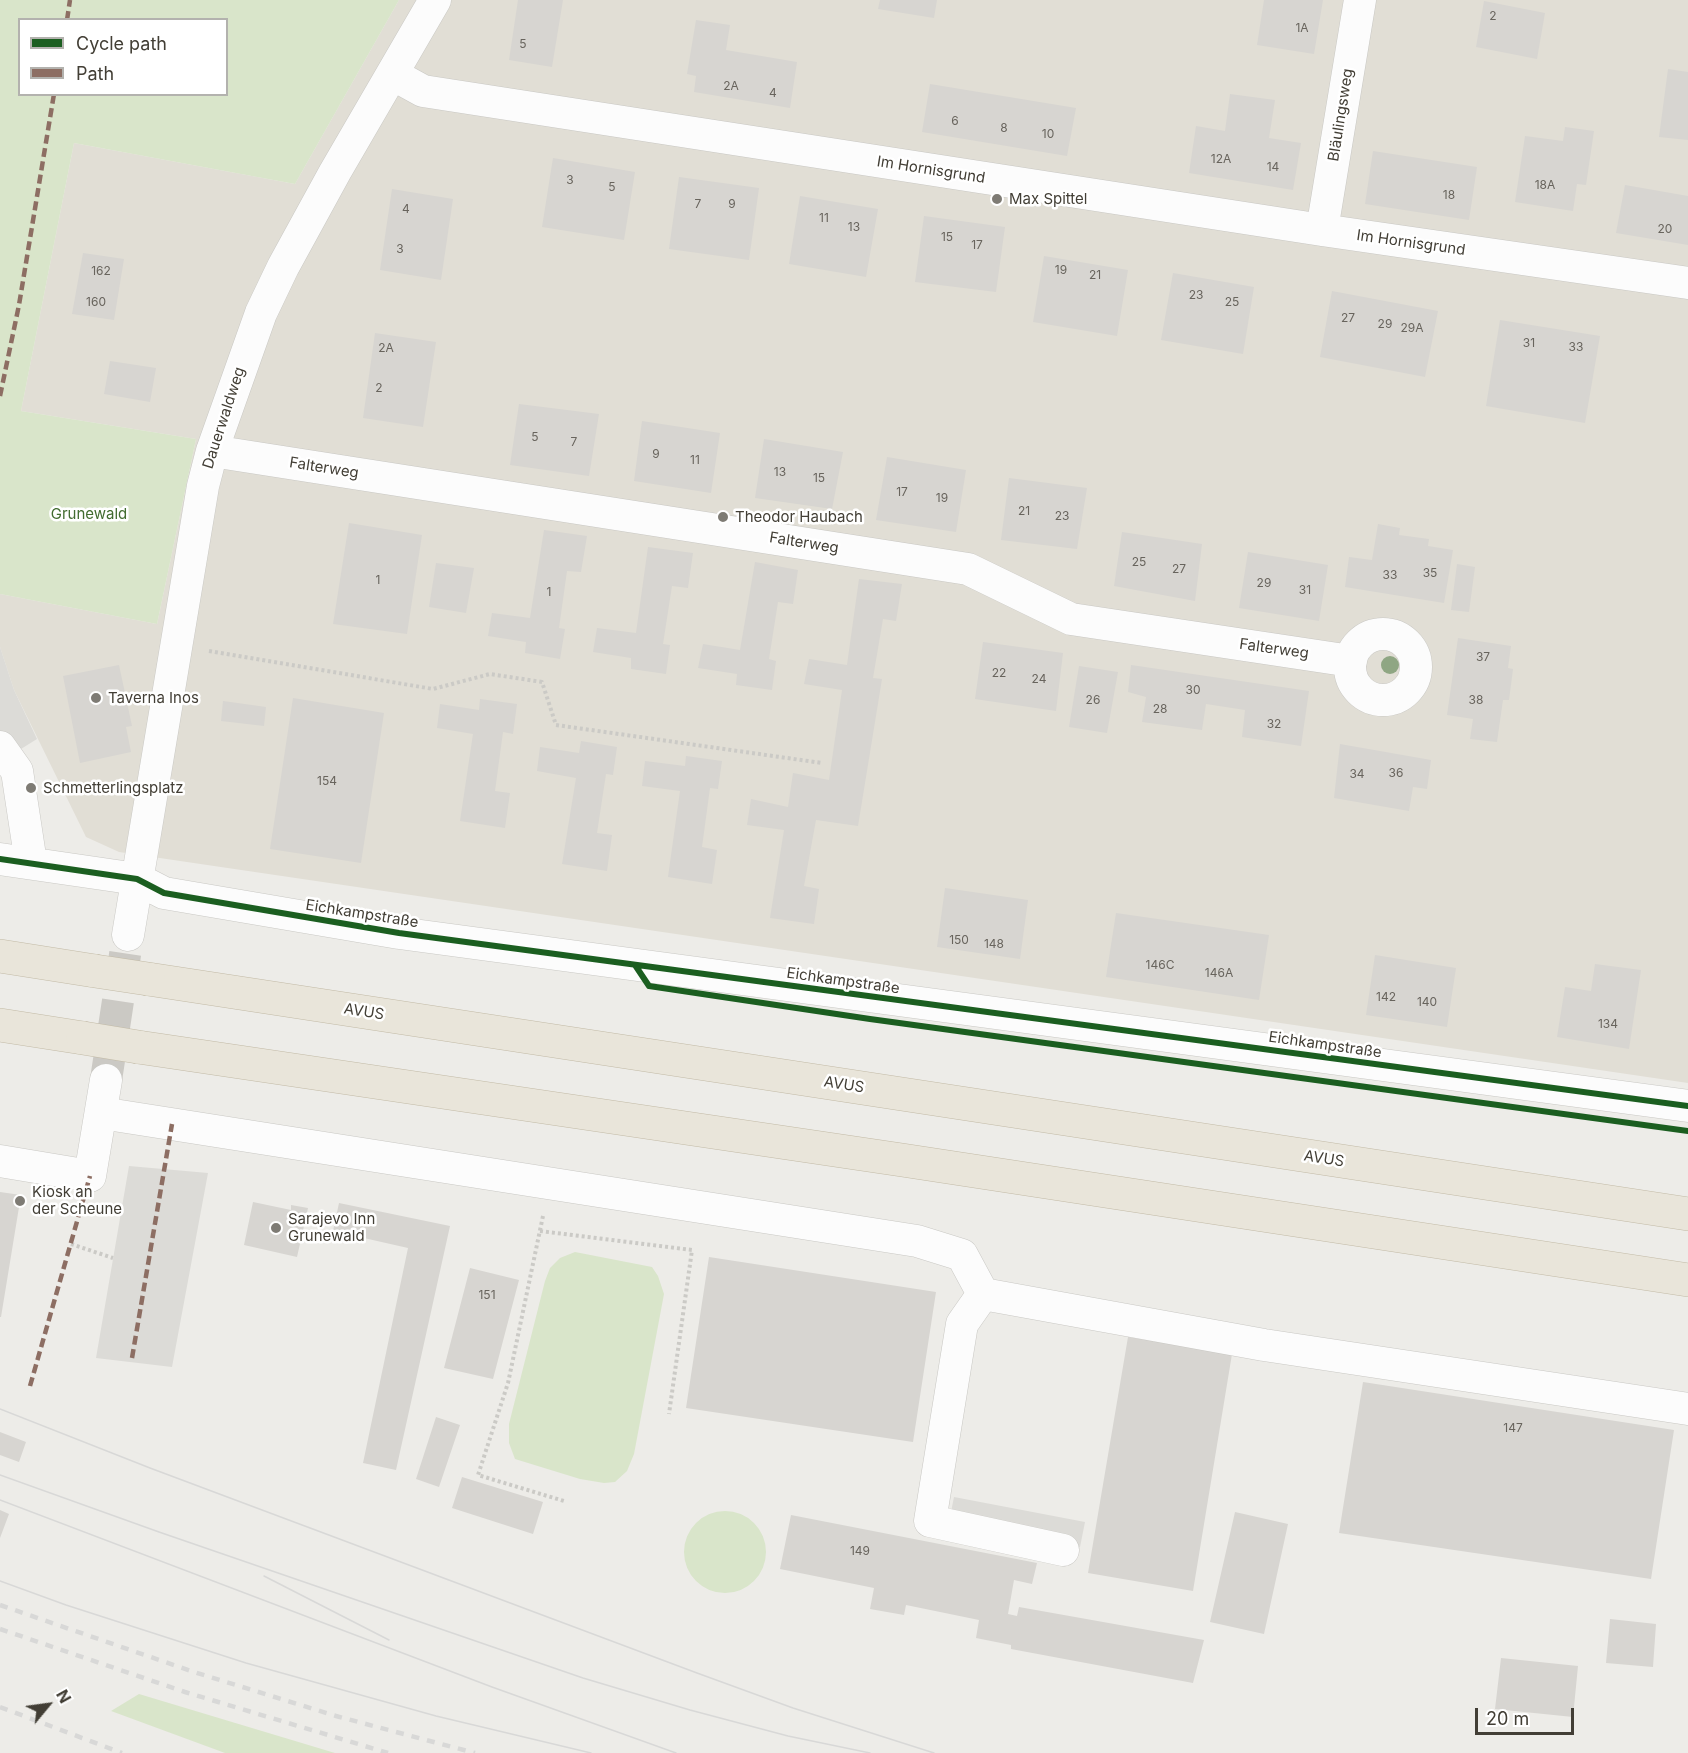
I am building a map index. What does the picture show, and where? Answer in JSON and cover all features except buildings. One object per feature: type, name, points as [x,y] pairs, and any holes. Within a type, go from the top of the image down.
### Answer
[{"type":"highway","name":"AVUS","points":[[0,956],[1688,1214]]},
{"type":"highway","points":[[0,1025],[1688,1280]]},
{"type":"street","name":"Dauerwaldweg","points":[[137,879],[203,486],[212,451],[254,331],[283,267],[435,0]]},
{"type":"street","name":"Bläulingsweg","points":[[1322,230],[1360,0]]},
{"type":"street","name":"Im Hornisgrund","points":[[392,74],[423,91],[1322,230],[1688,283]]},
{"type":"street","name":"Falterweg","points":[[212,451],[968,569],[1071,619],[1351,660]]},
{"type":"street","points":[[0,747],[17,771],[31,863]]},
{"type":"street","name":"Eichkampstraße","points":[[0,859],[137,879],[164,893],[399,933],[1688,1106]]},
{"type":"street","points":[[128,935],[137,879]]},
{"type":"street","points":[[0,1161],[90,1176],[106,1080]]},
{"type":"street","points":[[101,1113],[917,1242],[962,1256],[983,1294]]},
{"type":"street","points":[[983,1294],[1264,1345],[1688,1409]]},
{"type":"street","points":[[983,1294],[962,1323],[930,1521],[1063,1550]]},
{"type":"path","points":[[176,645],[433,689],[490,674],[542,682],[556,725],[822,763]]},
{"type":"path","points":[[550,1183],[508,1383],[478,1475],[564,1500]]},
{"type":"path","points":[[540,1231],[692,1250],[669,1414]]},
{"type":"path","points":[[71,1244],[113,1258]]},
{"type":"shaded area","points":[[399,0],[1688,0],[1688,1083],[119,852],[86,837],[14,690],[0,647],[0,594],[157,624],[196,439],[21,411],[74,143],[295,184]]},
{"type":"shaded area","points":[[0,647],[14,690],[37,739],[0,762]]},
{"type":"shaded area","points":[[129,1166],[208,1173],[172,1367],[96,1358]]},
{"type":"shaded area","points":[[954,1497],[1085,1522],[1080,1547],[949,1522]]},
{"type":"green space","name":"Grunewald","points":[[0,0],[399,0],[295,184],[74,143],[21,411],[196,439],[157,624],[0,594]]},
{"type":"green space","points":[[575,1252],[652,1267],[658,1276],[664,1294],[634,1454],[627,1471],[615,1482],[604,1483],[580,1479],[515,1459],[509,1443],[509,1424],[545,1281],[550,1268],[560,1258]]},
{"type":"green space","points":[[725,1511],[741,1514],[754,1523],[763,1536],[766,1552],[763,1568],[754,1581],[741,1590],[725,1593],[709,1590],[696,1581],[687,1568],[684,1552],[687,1536],[696,1523],[709,1514]]},
{"type":"green space","points":[[139,1694],[335,1753],[225,1753],[111,1711]]},
{"type":"tunnel","points":[[106,1080],[128,935]]},
{"type":"tram line","points":[[0,1409],[150,1468],[697,1673],[793,1708],[934,1753]]},
{"type":"tram line","points":[[0,1475],[583,1678],[788,1736],[870,1753]]},
{"type":"tram line","points":[[0,1500],[492,1687],[676,1753]]},
{"type":"tram line","points":[[264,1576],[389,1640]]},
{"type":"tram line","points":[[0,1581],[66,1605],[246,1663],[436,1716],[591,1753]]},
{"type":"railway","points":[[0,1605],[194,1672],[336,1716],[475,1753]]},
{"type":"railway","points":[[0,1629],[185,1692],[388,1753]]},
{"type":"railway","points":[[0,1707],[122,1753]]},
{"type":"marked path","points":[[67,18],[70,0]]},
{"type":"marked path","points":[[0,396],[19,305],[54,96]]},
{"type":"marked path","points":[[132,1358],[172,1124]]},
{"type":"marked path","points":[[30,1386],[90,1176]]},
{"type":"cycle path","points":[[0,859],[137,879],[164,893],[399,933],[1688,1106]]},
{"type":"cycle path","points":[[635,965],[649,986],[870,1019],[1688,1131]]},
{"type":"place","name":"Max Spittel","points":[[997,199]]},
{"type":"place","name":"Theodor Haubach","points":[[723,517]]},
{"type":"place","name":"Taverna Inos","points":[[96,698]]},
{"type":"place","name":"Schmetterlingsplatz","points":[[31,788]]},
{"type":"place","name":"Kiosk an der Scheune","points":[[20,1201]]},
{"type":"place","name":"Sarajevo Inn Grunewald","points":[[276,1228]]}]
